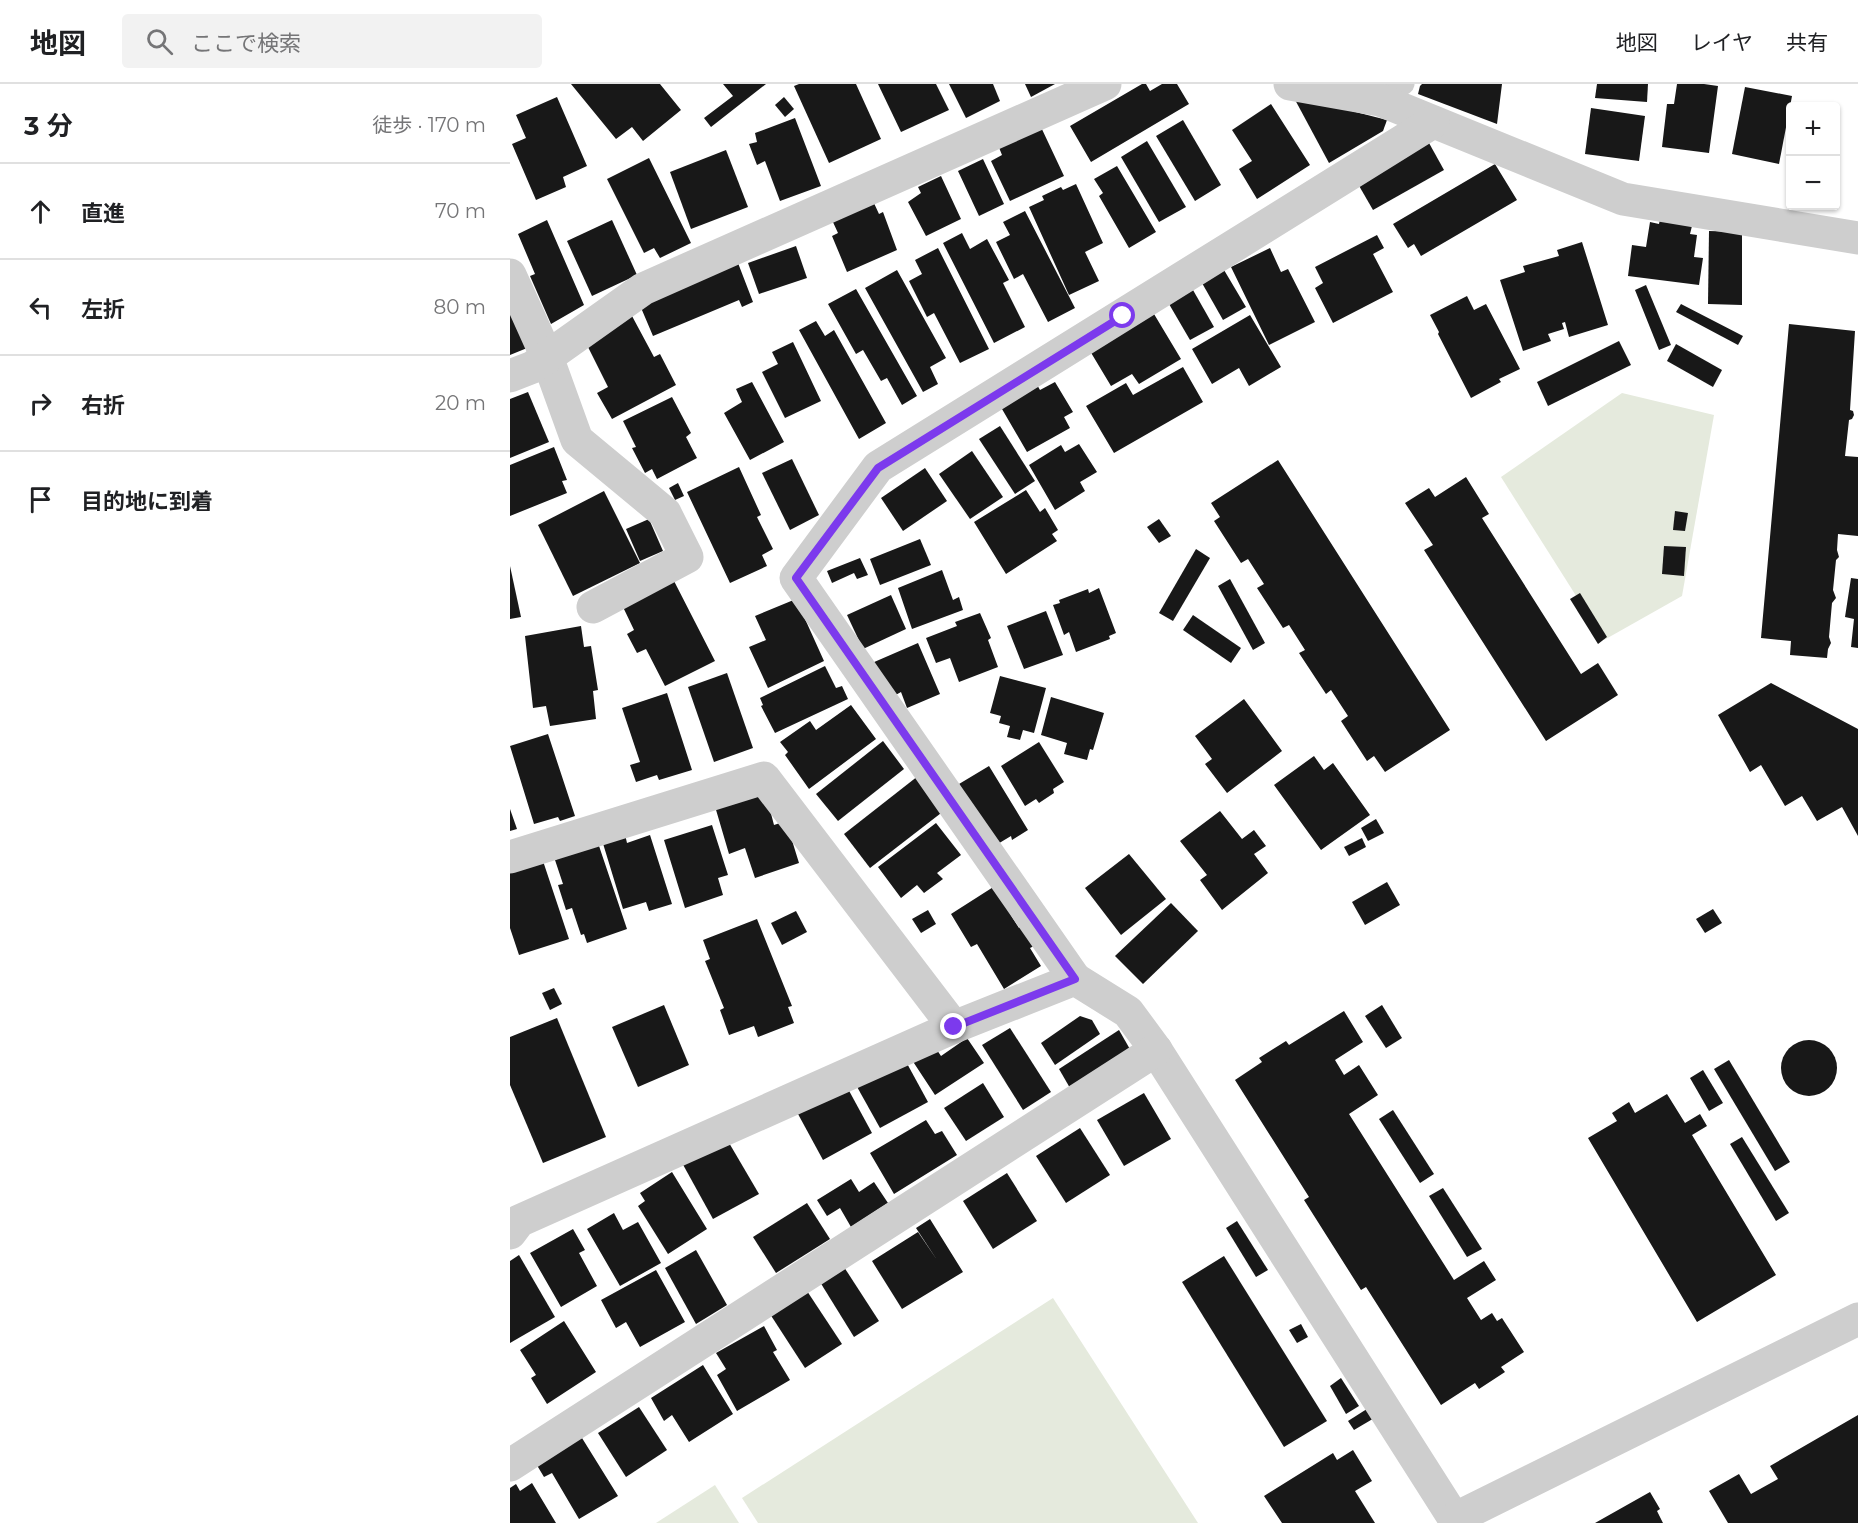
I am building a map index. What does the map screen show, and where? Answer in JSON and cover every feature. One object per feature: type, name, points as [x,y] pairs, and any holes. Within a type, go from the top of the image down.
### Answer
[{"type":"street","points":[[510,376],[533,367],[643,288],[1105,84]]},
{"type":"street","points":[[1290,84],[1386,89],[1433,122],[1623,199],[1858,238]]},
{"type":"street","points":[[1433,122],[878,468],[796,578],[1075,979],[1128,1012],[1156,1050],[1455,1521],[1858,1319]]},
{"type":"street","points":[[510,275],[547,357],[576,440],[664,513],[687,557],[593,607]]},
{"type":"street","points":[[510,857],[764,778],[954,1027]]},
{"type":"street","points":[[510,1233],[519,1221],[954,1027],[1075,979]]},
{"type":"street","points":[[510,1465],[1156,1050]]},
{"type":"shaded area","points":[[1622,393],[1714,415],[1682,596],[1604,640],[1501,477]]},
{"type":"shaded area","points":[[1053,1298],[1198,1523],[758,1523],[742,1498]]},
{"type":"shaded area","points":[[715,1485],[739,1523],[656,1523]]},
{"type":"building","points":[[571,84],[660,84],[681,110],[643,141],[632,127],[616,139]]},
{"type":"building","points":[[723,84],[766,84],[711,127],[704,118],[733,96]]},
{"type":"building","points":[[799,84],[856,84],[881,139],[829,163],[794,86]]},
{"type":"building","points":[[878,84],[936,84],[949,110],[901,132]]},
{"type":"building","points":[[949,84],[993,84],[1000,101],[966,118]]},
{"type":"building","points":[[1025,84],[1055,84],[1031,97]]},
{"type":"building","points":[[1142,84],[1146,84],[1150,91],[1162,84],[1177,84],[1189,104],[1091,162],[1070,126]]},
{"type":"building","points":[[1422,84],[1502,84],[1497,124],[1418,94]]},
{"type":"building","points":[[1597,84],[1648,84],[1647,102],[1595,98]]},
{"type":"building","points":[[1677,84],[1718,86],[1709,153],[1662,147],[1667,104],[1674,104]]},
{"type":"building","points":[[1745,87],[1792,96],[1791,102],[1786,102],[1786,127],[1779,164],[1732,154]]},
{"type":"building","points":[[1293,96],[1387,120],[1383,131],[1329,163]]},
{"type":"building","points":[[557,97],[587,166],[563,177],[566,187],[536,200],[512,144],[526,138],[516,115]]},
{"type":"building","points":[[784,97],[794,109],[785,117],[775,105]]},
{"type":"building","points":[[1271,104],[1310,165],[1257,199],[1239,169],[1252,161],[1232,130]]},
{"type":"building","points":[[1591,108],[1645,116],[1639,161],[1585,154]]},
{"type":"building","points":[[795,118],[821,186],[780,201],[765,161],[757,165],[749,144],[757,142],[755,133]]},
{"type":"building","points":[[1183,120],[1221,185],[1195,201],[1156,136]]},
{"type":"building","points":[[1040,125],[1064,176],[1010,201],[991,161],[1002,155],[998,145]]},
{"type":"building","points":[[1147,141],[1186,207],[1159,222],[1121,157]]},
{"type":"building","points":[[1429,143],[1444,170],[1373,210],[1358,184]]},
{"type":"building","points":[[726,150],[748,207],[691,229],[670,172]]},
{"type":"building","points":[[649,158],[691,243],[660,258],[654,248],[644,253],[607,179]]},
{"type":"building","points":[[983,159],[1004,204],[979,216],[958,171]]},
{"type":"building","points":[[1495,164],[1517,200],[1421,256],[1414,244],[1408,248],[1393,224]]},
{"type":"building","points":[[1117,166],[1156,232],[1129,248],[1099,196],[1103,193],[1094,179]]},
{"type":"building","points":[[941,176],[961,219],[926,236],[908,202],[921,193],[918,187]]},
{"type":"building","points":[[1076,184],[1103,243],[1085,252],[1099,281],[1069,295],[1029,207],[1044,200],[1042,196],[1061,187],[1063,190]]},
{"type":"building","points":[[873,201],[879,214],[883,212],[897,250],[847,272],[832,236],[838,233],[832,220]]},
{"type":"building","points":[[1025,211],[1075,308],[1048,322],[1023,274],[1014,279],[996,242],[1010,235],[1003,222]]},
{"type":"building","points":[[1660,219],[1692,226],[1690,234],[1697,235],[1694,257],[1703,258],[1699,285],[1628,276],[1632,245],[1646,247],[1650,222],[1659,224]]},
{"type":"building","points":[[547,220],[584,305],[551,324],[530,276],[535,274],[518,234]]},
{"type":"building","points":[[612,220],[637,275],[592,296],[567,241]]},
{"type":"building","points":[[1709,231],[1742,232],[1742,305],[1708,304]]},
{"type":"building","points":[[962,233],[970,249],[987,239],[1009,280],[1003,283],[1025,327],[994,343],[943,243]]},
{"type":"building","points":[[1377,235],[1384,248],[1373,254],[1393,292],[1333,323],[1315,288],[1323,283],[1315,267]]},
{"type":"building","points":[[1582,242],[1608,325],[1569,337],[1565,322],[1562,323],[1564,329],[1548,334],[1551,341],[1523,351],[1500,280],[1525,272],[1523,266],[1559,256],[1557,250]]},
{"type":"building","points":[[796,246],[807,278],[759,294],[748,263]]},
{"type":"building","points":[[938,248],[989,349],[960,363],[934,313],[927,317],[909,281],[922,274],[915,260]]},
{"type":"building","points":[[1270,248],[1281,272],[1288,269],[1315,322],[1269,345],[1231,267]]},
{"type":"building","points":[[738,263],[753,302],[742,307],[739,300],[653,336],[639,303]]},
{"type":"building","points":[[897,270],[946,358],[930,367],[938,384],[923,392],[865,288]]},
{"type":"building","points":[[1224,270],[1246,307],[1223,320],[1202,283]]},
{"type":"building","points":[[1646,285],[1671,345],[1659,350],[1635,290]]},
{"type":"building","points":[[856,289],[917,396],[902,405],[887,378],[881,381],[863,350],[856,354],[828,304]]},
{"type":"building","points":[[510,290],[532,346],[510,355]]},
{"type":"building","points":[[1193,290],[1214,327],[1190,340],[1169,304]]},
{"type":"building","points":[[1467,296],[1474,310],[1486,304],[1520,369],[1499,379],[1501,382],[1471,398],[1430,315]]},
{"type":"building","points":[[1681,304],[1743,336],[1738,345],[1676,312]]},
{"type":"building","points":[[1151,309],[1181,359],[1139,384],[1132,374],[1111,386],[1087,346]]},
{"type":"building","points":[[1250,315],[1281,367],[1249,386],[1239,368],[1212,384],[1192,349]]},
{"type":"building","points":[[632,316],[654,357],[660,354],[676,385],[612,419],[597,393],[608,387],[585,341]]},
{"type":"building","points":[[816,321],[825,336],[834,330],[886,423],[859,439],[799,330]]},
{"type":"building","points":[[1789,324],[1855,331],[1850,410],[1854,415],[1849,420],[1845,456],[1858,457],[1858,536],[1838,534],[1839,557],[1836,560],[1833,590],[1836,598],[1832,603],[1829,637],[1831,643],[1827,658],[1790,655],[1791,641],[1761,638]]},
{"type":"building","points":[[1619,341],[1631,365],[1548,406],[1537,382]]},
{"type":"building","points":[[793,342],[821,401],[785,418],[762,372],[778,364],[772,352]]},
{"type":"building","points":[[1676,344],[1722,370],[1713,387],[1667,361]]},
{"type":"building","points":[[1183,367],[1203,402],[1114,453],[1086,406],[1126,383],[1133,395]]},
{"type":"building","points":[[1032,376],[1040,390],[1055,382],[1073,412],[1064,417],[1070,428],[1027,452],[995,397]]},
{"type":"building","points":[[752,382],[784,442],[750,460],[724,413],[742,402],[736,389]]},
{"type":"building","points":[[528,392],[549,442],[510,458],[510,399]]},
{"type":"building","points":[[672,397],[691,433],[686,437],[697,458],[657,479],[652,469],[645,473],[632,448],[636,447],[623,421]]},
{"type":"building","points":[[1000,426],[1035,481],[1015,494],[979,439]]},
{"type":"building","points":[[1079,444],[1097,472],[1080,482],[1085,491],[1055,510],[1029,465],[1061,445],[1065,452]]},
{"type":"building","points":[[554,447],[567,480],[562,481],[567,493],[510,516],[510,465]]},
{"type":"building","points":[[972,451],[1003,497],[970,519],[939,474]]},
{"type":"building","points":[[792,459],[819,515],[790,530],[762,473]]},
{"type":"building","points":[[1278,460],[1450,730],[1385,772],[1374,756],[1367,761],[1341,721],[1348,716],[1331,690],[1326,694],[1299,653],[1305,650],[1289,625],[1283,628],[1257,588],[1264,584],[1248,559],[1241,563],[1214,521],[1220,517],[1211,503]]},
{"type":"building","points":[[739,467],[761,515],[757,517],[773,549],[762,555],[767,566],[730,583],[687,492]]},
{"type":"building","points":[[925,468],[947,501],[903,531],[881,498]]},
{"type":"building","points":[[1466,477],[1489,514],[1482,518],[1581,674],[1598,663],[1618,695],[1546,741],[1424,550],[1433,545],[1405,503],[1429,488],[1435,497]]},
{"type":"building","points":[[678,483],[684,496],[675,500],[669,488]]},
{"type":"building","points":[[1026,490],[1040,512],[1045,508],[1058,530],[1052,534],[1057,541],[1006,574],[974,522]]},
{"type":"building","points":[[604,491],[640,563],[573,596],[538,525]]},
{"type":"building","points":[[1675,511],[1688,513],[1685,531],[1673,530]]},
{"type":"building","points":[[649,519],[663,551],[640,561],[626,529]]},
{"type":"building","points":[[1159,519],[1171,536],[1159,543],[1147,527]]},
{"type":"building","points":[[920,539],[931,565],[880,585],[870,559]]},
{"type":"building","points":[[1664,546],[1686,547],[1684,576],[1662,574]]},
{"type":"building","points":[[1196,549],[1210,558],[1173,621],[1159,613]]},
{"type":"building","points":[[860,558],[868,575],[857,579],[854,573],[832,583],[827,571]]},
{"type":"building","points":[[510,566],[521,617],[510,619]]},
{"type":"building","points":[[942,570],[953,600],[959,597],[963,610],[912,629],[898,588]]},
{"type":"building","points":[[1851,578],[1858,579],[1858,648],[1851,647],[1854,619],[1845,617]]},
{"type":"building","points":[[1230,579],[1265,643],[1253,650],[1218,586]]},
{"type":"building","points":[[674,581],[715,661],[665,686],[646,649],[637,653],[627,634],[634,630],[623,607]]},
{"type":"building","points":[[1099,588],[1116,633],[1109,636],[1110,639],[1076,652],[1069,632],[1064,635],[1053,605],[1060,603],[1059,600],[1088,589],[1089,593]]},
{"type":"building","points":[[1580,593],[1607,637],[1598,644],[1570,599]]},
{"type":"building","points":[[891,595],[906,629],[863,649],[847,615]]},
{"type":"building","points":[[796,599],[824,661],[768,688],[749,647],[766,640],[755,616]]},
{"type":"building","points":[[1046,611],[1063,655],[1024,669],[1007,626]]},
{"type":"building","points":[[980,613],[991,638],[988,640],[998,667],[959,682],[950,658],[936,663],[926,638],[957,626],[955,622]]},
{"type":"building","points":[[1193,615],[1241,648],[1231,663],[1183,630]]},
{"type":"building","points":[[581,626],[584,647],[591,646],[598,690],[593,691],[596,719],[550,726],[546,706],[533,708],[525,636]]},
{"type":"building","points":[[918,643],[940,694],[907,708],[901,692],[892,697],[865,666]]},
{"type":"building","points":[[825,666],[836,688],[842,686],[848,699],[775,733],[761,706],[763,705],[760,698]]},
{"type":"building","points":[[727,673],[753,748],[714,762],[688,687]]},
{"type":"building","points":[[1000,676],[1046,688],[1034,733],[1023,730],[1020,740],[1007,737],[1010,726],[999,723],[1001,716],[990,713]]},
{"type":"building","points":[[1771,683],[1858,729],[1858,836],[1842,807],[1817,821],[1802,796],[1785,806],[1761,765],[1750,772],[1718,715]]},
{"type":"building","points":[[667,693],[692,770],[659,780],[657,775],[636,782],[630,765],[640,762],[622,708]]},
{"type":"building","points":[[1051,697],[1104,713],[1093,750],[1090,749],[1087,760],[1064,754],[1067,743],[1041,735]]},
{"type":"building","points":[[1244,699],[1282,751],[1227,793],[1205,764],[1212,759],[1195,736]]},
{"type":"building","points":[[851,705],[876,739],[809,789],[785,755],[788,752],[780,742],[810,721],[816,730]]},
{"type":"building","points":[[548,734],[575,816],[560,821],[558,817],[534,824],[510,746]]},
{"type":"building","points":[[883,741],[904,769],[838,821],[816,794]]},
{"type":"building","points":[[1039,742],[1064,782],[1053,789],[1054,793],[1039,803],[1036,799],[1025,806],[1001,766]]},
{"type":"building","points":[[1314,756],[1324,770],[1333,763],[1370,815],[1321,850],[1274,785]]},
{"type":"building","points":[[989,766],[1028,830],[1012,840],[1011,836],[996,845],[959,784]]},
{"type":"building","points":[[918,776],[945,810],[870,868],[844,834]]},
{"type":"building","points":[[764,787],[774,825],[786,821],[799,863],[755,878],[745,848],[729,854],[714,803]]},
{"type":"building","points":[[510,809],[517,829],[510,831]]},
{"type":"building","points":[[1220,811],[1242,839],[1254,830],[1266,846],[1254,854],[1268,873],[1222,910],[1200,880],[1207,875],[1180,841]]},
{"type":"building","points":[[1376,819],[1384,833],[1368,841],[1361,828]]},
{"type":"building","points":[[936,823],[961,855],[937,873],[943,879],[924,893],[917,885],[901,898],[878,867]]},
{"type":"building","points":[[712,825],[728,875],[718,878],[723,895],[685,908],[664,840]]},
{"type":"building","points":[[624,830],[627,843],[650,835],[672,904],[649,911],[646,902],[623,909],[601,837]]},
{"type":"building","points":[[1362,838],[1366,847],[1349,856],[1344,847]]},
{"type":"building","points":[[597,840],[627,929],[587,943],[584,934],[581,935],[572,908],[566,910],[558,885],[563,884],[555,860]]},
{"type":"building","points":[[1129,854],[1166,899],[1121,935],[1085,888]]},
{"type":"building","points":[[543,861],[569,939],[519,955],[510,928],[510,871]]},
{"type":"building","points":[[1387,882],[1400,905],[1365,925],[1352,902]]},
{"type":"building","points":[[998,884],[1012,917],[1019,928],[1023,924],[1036,945],[1030,948],[1041,966],[1004,989],[977,944],[971,947],[951,914]]},
{"type":"building","points":[[1171,903],[1198,931],[1143,984],[1115,956]]},
{"type":"building","points":[[1713,909],[1722,923],[1705,933],[1696,919]]},
{"type":"building","points":[[928,910],[936,924],[921,933],[912,919]]},
{"type":"building","points":[[796,911],[807,932],[782,945],[771,923]]},
{"type":"building","points":[[757,919],[792,1006],[788,1007],[794,1023],[758,1037],[754,1026],[729,1035],[720,1010],[724,1008],[705,961],[710,959],[703,940]]},
{"type":"building","points":[[554,988],[562,1004],[550,1010],[542,993]]},
{"type":"building","points":[[664,1005],[689,1065],[638,1087],[612,1027]]},
{"type":"building","points":[[1382,1005],[1402,1038],[1386,1048],[1365,1016]]},
{"type":"building","points":[[1344,1011],[1363,1042],[1335,1060],[1344,1075],[1359,1065],[1378,1095],[1349,1114],[1454,1280],[1484,1261],[1496,1280],[1467,1298],[1481,1320],[1492,1313],[1497,1321],[1502,1318],[1524,1352],[1501,1367],[1505,1372],[1479,1389],[1475,1383],[1441,1405],[1366,1287],[1361,1290],[1304,1200],[1309,1197],[1235,1080],[1262,1062],[1259,1058],[1286,1041],[1289,1045]]},
{"type":"building","points":[[1080,1016],[1092,1020],[1100,1034],[1055,1065],[1041,1043]]},
{"type":"building","points":[[557,1018],[606,1137],[543,1163],[510,1085],[510,1037]]},
{"type":"building","points":[[1010,1028],[1051,1092],[1023,1110],[982,1045]]},
{"type":"building","points":[[1119,1030],[1131,1051],[1070,1088],[1059,1069]]},
{"type":"building","points":[[967,1038],[984,1063],[935,1095],[910,1057],[935,1047],[941,1056]]},
{"type":"building","points":[[1803,1040],[1815,1040],[1825,1044],[1833,1052],[1837,1068],[1833,1084],[1825,1092],[1815,1096],[1803,1096],[1793,1092],[1785,1084],[1781,1074],[1781,1062],[1785,1052],[1793,1044]]},
{"type":"building","points":[[904,1058],[928,1102],[880,1128],[856,1085]]},
{"type":"building","points":[[1729,1060],[1790,1162],[1775,1171],[1714,1069]]},
{"type":"building","points":[[1703,1070],[1723,1103],[1709,1111],[1690,1078]]},
{"type":"building","points":[[983,1083],[1004,1117],[966,1141],[944,1108]]},
{"type":"building","points":[[847,1087],[872,1133],[823,1160],[798,1114]]},
{"type":"building","points":[[1144,1093],[1171,1139],[1124,1166],[1097,1120]]},
{"type":"building","points":[[1667,1094],[1685,1123],[1700,1114],[1707,1126],[1692,1135],[1776,1275],[1697,1322],[1588,1138],[1617,1121],[1612,1113],[1629,1102],[1635,1113]]},
{"type":"building","points":[[1393,1110],[1434,1174],[1420,1183],[1379,1119]]},
{"type":"building","points":[[926,1120],[935,1134],[942,1131],[957,1155],[894,1194],[870,1153]]},
{"type":"building","points":[[1080,1128],[1110,1175],[1066,1203],[1036,1156]]},
{"type":"building","points":[[725,1136],[759,1194],[713,1219],[681,1161]]},
{"type":"building","points":[[1742,1137],[1789,1213],[1776,1221],[1730,1144]]},
{"type":"building","points":[[672,1172],[707,1229],[668,1254],[638,1206],[645,1201],[640,1193]]},
{"type":"building","points":[[1007,1173],[1037,1221],[993,1249],[963,1201]]},
{"type":"building","points":[[851,1179],[859,1192],[874,1182],[888,1203],[851,1227],[840,1208],[827,1216],[817,1200]]},
{"type":"building","points":[[1443,1188],[1482,1249],[1467,1257],[1429,1196]]},
{"type":"building","points":[[807,1203],[830,1239],[776,1273],[753,1237]]},
{"type":"building","points":[[614,1213],[623,1230],[638,1222],[661,1263],[620,1286],[587,1229]]},
{"type":"building","points":[[930,1219],[963,1272],[902,1309],[872,1261],[918,1232],[937,1260],[916,1228]]},
{"type":"building","points":[[1237,1221],[1268,1270],[1256,1277],[1226,1228]]},
{"type":"building","points":[[573,1229],[585,1250],[579,1253],[597,1286],[561,1307],[530,1253]]},
{"type":"building","points":[[696,1250],[727,1305],[696,1324],[665,1268]]},
{"type":"building","points":[[519,1255],[555,1317],[510,1343],[510,1261]]},
{"type":"building","points":[[1224,1256],[1327,1421],[1284,1447],[1182,1282]]},
{"type":"building","points":[[844,1267],[879,1321],[854,1337],[820,1282]]},
{"type":"building","points":[[656,1270],[685,1322],[640,1347],[626,1322],[616,1328],[601,1300]]},
{"type":"building","points":[[807,1291],[842,1344],[805,1368],[770,1314]]},
{"type":"building","points":[[564,1321],[596,1372],[547,1404],[531,1378],[536,1375],[520,1350]]},
{"type":"building","points":[[1301,1324],[1308,1337],[1297,1343],[1289,1330]]},
{"type":"building","points":[[764,1326],[777,1350],[773,1352],[790,1380],[737,1411],[717,1375],[726,1369],[716,1353]]},
{"type":"building","points":[[703,1365],[733,1414],[689,1442],[672,1415],[664,1421],[651,1398]]},
{"type":"building","points":[[1341,1378],[1359,1406],[1346,1414],[1330,1386]]},
{"type":"building","points":[[639,1407],[667,1450],[626,1477],[598,1433]]},
{"type":"building","points":[[1370,1407],[1376,1417],[1354,1430],[1348,1421]]},
{"type":"building","points":[[1858,1415],[1858,1523],[1728,1523],[1709,1491],[1739,1474],[1751,1494],[1778,1479],[1770,1466]]},
{"type":"building","points":[[582,1438],[618,1496],[579,1519],[552,1473],[544,1477],[535,1462]]},
{"type":"building","points":[[1353,1450],[1372,1481],[1355,1491],[1375,1523],[1282,1523],[1264,1496],[1333,1453],[1337,1460]]},
{"type":"building","points":[[532,1483],[556,1523],[510,1523],[510,1488],[516,1484],[520,1491]]},
{"type":"building","points":[[1650,1492],[1660,1509],[1657,1511],[1663,1523],[1595,1523]]},
{"type":"route","points":[[954,1027],[1075,979],[796,578],[878,468],[1123,316]]}]
